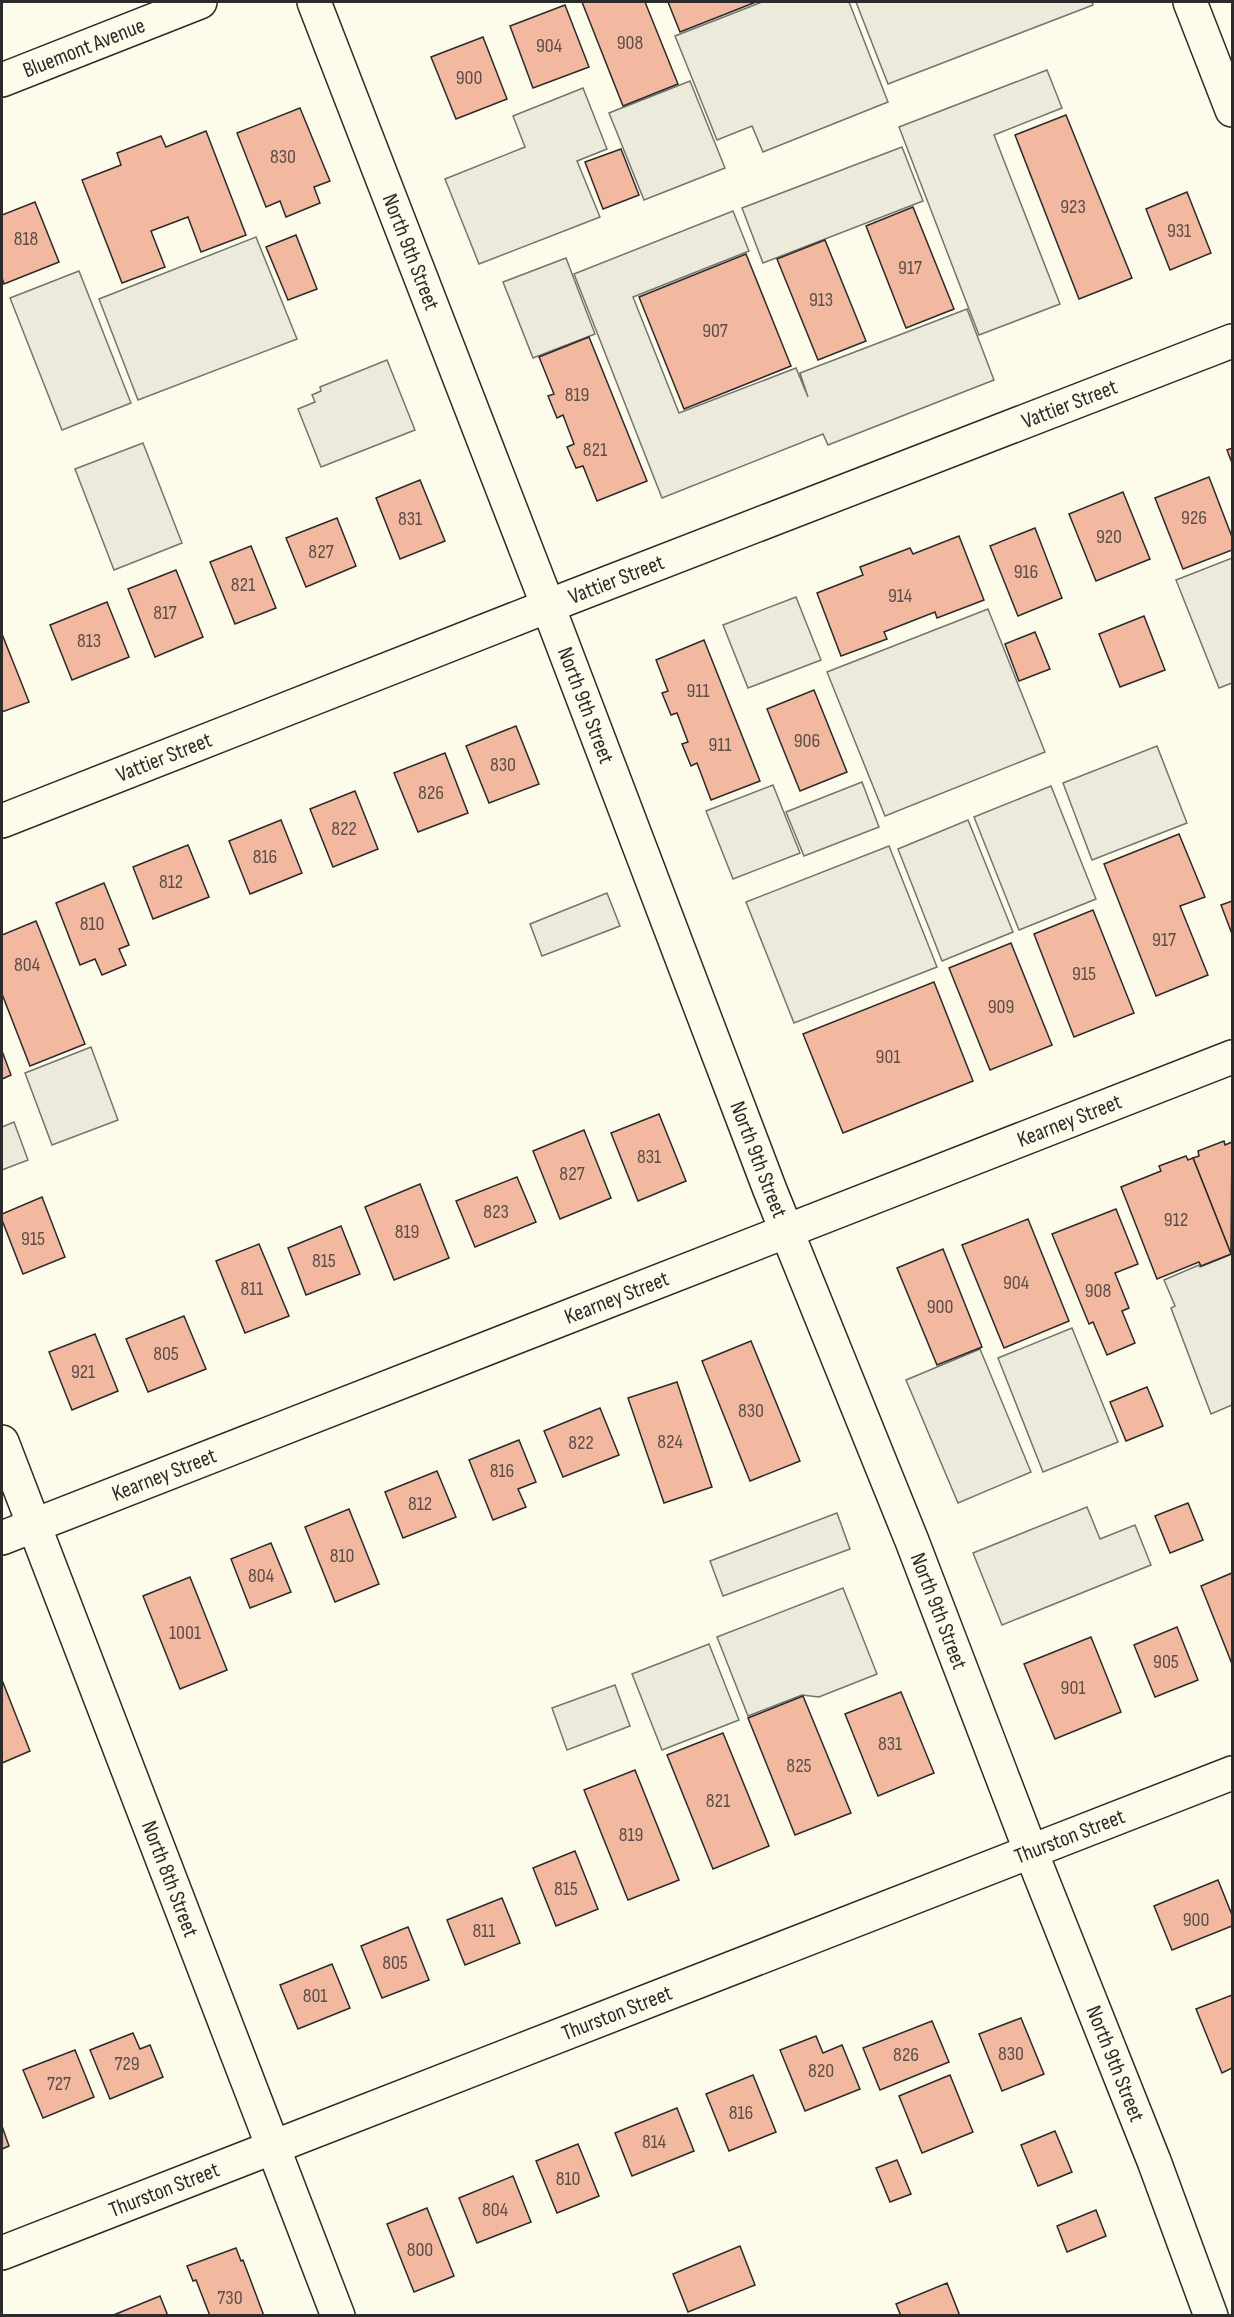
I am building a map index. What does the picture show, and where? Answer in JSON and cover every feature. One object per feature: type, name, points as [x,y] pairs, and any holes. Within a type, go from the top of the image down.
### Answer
[{"type":"street","name":"Bluemont Avenue","points":[[2,80],[200,2]]},
{"type":"street","name":"North 9th Street","points":[[314,2],[548,606],[786,1231],[912,1542],[1031,1852],[1154,2161],[1211,2316]]},
{"type":"street","points":[[1190,2],[1233,110]]},
{"type":"street","name":"Vattier Street","points":[[2,821],[548,606],[1233,341]]},
{"type":"street","name":"Kearney Street","points":[[2,1538],[1233,1057]]},
{"type":"street","name":"North 8th Street","points":[[2,1442],[338,2316]]},
{"type":"street","name":"Thurston Street","points":[[2,2253],[1233,1773]]},
{"type":"shaded area","points":[[762,2],[849,2],[888,102],[763,152],[752,126],[717,140],[675,36]]},
{"type":"shaded area","points":[[856,2],[1092,2],[1093,5],[888,84]]},
{"type":"shaded area","points":[[1047,70],[1062,108],[994,135],[1060,304],[979,335],[899,127]]},
{"type":"shaded area","points":[[690,81],[725,168],[644,200],[609,113]]},
{"type":"shaded area","points":[[583,88],[607,149],[577,161],[600,217],[479,264],[445,179],[525,147],[513,116]]},
{"type":"shaded area","points":[[902,147],[923,201],[763,263],[742,208]]},
{"type":"shaded area","points":[[733,211],[749,251],[633,297],[679,413],[796,368],[808,397],[800,373],[967,309],[994,380],[828,445],[823,434],[662,498],[574,274]]},
{"type":"shaded area","points":[[256,237],[297,339],[138,400],[99,299]]},
{"type":"shaded area","points":[[566,258],[595,334],[533,358],[503,282]]},
{"type":"shaded area","points":[[79,271],[131,403],[62,430],[10,298]]},
{"type":"shaded area","points":[[387,360],[415,430],[321,467],[298,409],[315,402],[312,395],[321,391],[320,387]]},
{"type":"shaded area","points":[[143,443],[182,543],[114,570],[75,469]]},
{"type":"shaded area","points":[[1232,558],[1232,683],[1219,688],[1176,580]]},
{"type":"shaded area","points":[[796,597],[821,660],[748,688],[723,625]]},
{"type":"shaded area","points":[[988,609],[1045,752],[885,816],[827,672]]},
{"type":"shaded area","points":[[1157,746],[1187,823],[1092,860],[1063,783]]},
{"type":"shaded area","points":[[862,782],[879,827],[804,856],[786,812]]},
{"type":"shaded area","points":[[773,785],[800,853],[733,879],[706,811]]},
{"type":"shaded area","points":[[1051,786],[1096,899],[1019,930],[974,817]]},
{"type":"shaded area","points":[[968,820],[1013,932],[942,961],[898,849]]},
{"type":"shaded area","points":[[889,846],[937,967],[794,1023],[746,902]]},
{"type":"shaded area","points":[[607,893],[620,926],[542,956],[530,924]]},
{"type":"shaded area","points":[[91,1047],[118,1120],[52,1145],[25,1073]]},
{"type":"shaded area","points":[[14,1122],[28,1160],[2,1170],[2,1127]]},
{"type":"shaded area","points":[[1232,1254],[1232,1405],[1211,1414],[1171,1308],[1175,1306],[1164,1280]]},
{"type":"shaded area","points":[[1072,1328],[1118,1442],[1043,1472],[998,1358]]},
{"type":"shaded area","points":[[980,1349],[1031,1472],[958,1503],[906,1380]]},
{"type":"shaded area","points":[[1087,1507],[1100,1539],[1135,1525],[1151,1565],[1002,1625],[973,1553]]},
{"type":"shaded area","points":[[837,1513],[850,1549],[723,1596],[710,1561]]},
{"type":"shaded area","points":[[843,1588],[877,1674],[819,1697],[802,1695],[748,1716],[717,1637]]},
{"type":"shaded area","points":[[709,1644],[739,1720],[662,1750],[632,1674]]},
{"type":"shaded area","points":[[615,1685],[630,1726],[567,1750],[552,1708]]},
{"type":"building","points":[[582,2],[645,2],[678,84],[623,106]]},
{"type":"building","points":[[668,2],[756,2],[680,32]]},
{"type":"building","points":[[565,5],[589,67],[533,88],[510,26]]},
{"type":"building","points":[[483,37],[507,99],[456,119],[431,57]]},
{"type":"building","points":[[300,108],[330,181],[314,187],[320,203],[286,217],[280,201],[266,207],[237,133]]},
{"type":"building","points":[[1066,115],[1132,278],[1079,299],[1015,135]]},
{"type":"building","points":[[206,131],[246,235],[201,252],[188,217],[151,231],[165,267],[122,283],[82,180],[121,165],[117,153],[161,136],[166,147]]},
{"type":"building","points":[[621,149],[639,195],[603,209],[585,162]]},
{"type":"building","points":[[1187,192],[1211,253],[1170,270],[1146,209]]},
{"type":"building","points":[[35,202],[59,262],[4,284],[2,278],[2,215]]},
{"type":"building","points":[[913,207],[954,309],[906,328],[866,226]]},
{"type":"building","points":[[296,235],[317,289],[288,300],[266,247]]},
{"type":"building","points":[[825,240],[866,341],[818,360],[777,259]]},
{"type":"building","points":[[746,254],[791,366],[684,409],[639,297]]},
{"type":"building","points":[[589,337],[647,481],[597,501],[583,466],[576,468],[567,447],[574,444],[563,415],[557,418],[548,396],[554,394],[539,357]]},
{"type":"building","points":[[1232,448],[1232,463],[1227,450]]},
{"type":"building","points":[[1209,477],[1232,537],[1232,550],[1183,569],[1155,498]]},
{"type":"building","points":[[420,480],[445,541],[400,559],[376,498]]},
{"type":"building","points":[[1123,492],[1150,559],[1096,581],[1069,514]]},
{"type":"building","points":[[337,518],[356,566],[306,587],[286,538]]},
{"type":"building","points":[[1035,528],[1062,598],[1018,616],[990,546]]},
{"type":"building","points":[[959,536],[984,600],[937,618],[935,612],[884,632],[887,639],[841,656],[817,593],[863,575],[860,567],[910,548],[913,554]]},
{"type":"building","points":[[251,546],[276,608],[235,624],[210,562]]},
{"type":"building","points":[[176,570],[203,637],[155,657],[128,589]]},
{"type":"building","points":[[107,602],[129,657],[72,680],[50,625]]},
{"type":"building","points":[[1144,616],[1165,670],[1120,687],[1099,634]]},
{"type":"building","points":[[1035,632],[1050,669],[1019,681],[1005,644]]},
{"type":"building","points":[[2,634],[29,702],[2,712]]},
{"type":"building","points":[[704,640],[760,781],[711,800],[697,763],[691,766],[682,744],[688,742],[677,713],[671,715],[662,693],[668,691],[656,660]]},
{"type":"building","points":[[814,690],[847,772],[800,791],[767,709]]},
{"type":"building","points":[[516,726],[539,784],[489,803],[466,746]]},
{"type":"building","points":[[445,753],[468,813],[418,832],[394,773]]},
{"type":"building","points":[[355,791],[378,849],[333,867],[310,809]]},
{"type":"building","points":[[281,820],[302,873],[250,894],[229,841]]},
{"type":"building","points":[[1179,834],[1205,897],[1180,906],[1208,975],[1156,996],[1104,864]]},
{"type":"building","points":[[188,845],[209,897],[153,919],[133,867]]},
{"type":"building","points":[[104,883],[129,945],[119,949],[126,965],[102,975],[95,959],[80,965],[56,903]]},
{"type":"building","points":[[1232,901],[1232,934],[1221,905]]},
{"type":"building","points":[[1093,910],[1134,1013],[1074,1037],[1034,934]]},
{"type":"building","points":[[36,921],[85,1044],[30,1066],[2,994],[2,935]]},
{"type":"building","points":[[1011,943],[1052,1045],[990,1070],[949,968]]},
{"type":"building","points":[[934,982],[973,1081],[843,1133],[803,1034]]},
{"type":"building","points":[[2,1051],[11,1075],[2,1079]]},
{"type":"building","points":[[659,1114],[686,1181],[638,1201],[611,1133]]},
{"type":"building","points":[[584,1130],[611,1198],[560,1219],[533,1151]]},
{"type":"building","points":[[1224,1141],[1225,1145],[1232,1142],[1231,1254],[1193,1158],[1199,1156],[1198,1151]]},
{"type":"building","points":[[1186,1156],[1188,1160],[1193,1158],[1231,1254],[1201,1266],[1199,1262],[1157,1279],[1121,1187],[1161,1171],[1159,1166]]},
{"type":"building","points":[[517,1177],[536,1222],[475,1247],[456,1201]]},
{"type":"building","points":[[420,1184],[449,1258],[394,1280],[365,1207]]},
{"type":"building","points":[[42,1197],[65,1257],[23,1274],[2,1220],[2,1214]]},
{"type":"building","points":[[1116,1209],[1138,1264],[1115,1273],[1129,1308],[1122,1311],[1135,1343],[1107,1355],[1093,1322],[1089,1324],[1052,1234]]},
{"type":"building","points":[[1028,1219],[1069,1321],[1004,1348],[962,1245]]},
{"type":"building","points":[[341,1226],[360,1274],[306,1295],[288,1248]]},
{"type":"building","points":[[259,1244],[289,1316],[245,1333],[216,1261]]},
{"type":"building","points":[[943,1249],[982,1347],[937,1365],[897,1268]]},
{"type":"building","points":[[184,1316],[206,1369],[148,1392],[126,1339]]},
{"type":"building","points":[[95,1334],[118,1391],[72,1410],[49,1352]]},
{"type":"building","points":[[751,1341],[800,1461],[750,1481],[702,1361]]},
{"type":"building","points":[[677,1382],[712,1487],[664,1503],[628,1398]]},
{"type":"building","points":[[1147,1387],[1163,1426],[1126,1441],[1110,1402]]},
{"type":"building","points":[[600,1408],[619,1455],[563,1477],[544,1431]]},
{"type":"building","points":[[519,1440],[536,1482],[518,1489],[526,1507],[493,1520],[469,1460]]},
{"type":"building","points":[[437,1471],[456,1517],[403,1538],[385,1492]]},
{"type":"building","points":[[1188,1503],[1203,1540],[1170,1553],[1155,1516]]},
{"type":"building","points":[[349,1509],[379,1584],[335,1602],[305,1527]]},
{"type":"building","points":[[271,1543],[291,1592],[250,1608],[231,1559]]},
{"type":"building","points":[[1232,1573],[1232,1664],[1201,1586]]},
{"type":"building","points":[[190,1577],[227,1670],[180,1689],[143,1596]]},
{"type":"building","points":[[1177,1627],[1198,1680],[1155,1697],[1134,1645]]},
{"type":"building","points":[[1091,1637],[1121,1712],[1055,1739],[1024,1664]]},
{"type":"building","points":[[2,1680],[30,1751],[2,1763]]},
{"type":"building","points":[[901,1692],[934,1773],[878,1796],[845,1714]]},
{"type":"building","points":[[803,1696],[851,1813],[795,1835],[748,1718]]},
{"type":"building","points":[[723,1733],[769,1846],[713,1869],[667,1755]]},
{"type":"building","points":[[635,1770],[679,1880],[628,1900],[584,1790]]},
{"type":"building","points":[[575,1851],[598,1909],[556,1926],[533,1868]]},
{"type":"building","points":[[1218,1880],[1232,1915],[1232,1926],[1172,1950],[1154,1906]]},
{"type":"building","points":[[502,1898],[520,1943],[465,1965],[447,1920]]},
{"type":"building","points":[[408,1927],[429,1980],[382,1998],[361,1946]]},
{"type":"building","points":[[332,1964],[350,2008],[298,2029],[280,1985]]},
{"type":"building","points":[[1232,1995],[1232,2068],[1222,2073],[1196,2009]]},
{"type":"building","points":[[1021,2018],[1044,2074],[1002,2091],[979,2034]]},
{"type":"building","points":[[932,2021],[949,2062],[880,2090],[863,2048]]},
{"type":"building","points":[[133,2033],[140,2049],[150,2045],[163,2077],[110,2099],[90,2050]]},
{"type":"building","points":[[816,2036],[823,2053],[842,2045],[860,2089],[805,2111],[780,2050]]},
{"type":"building","points":[[75,2050],[94,2097],[43,2118],[23,2070]]},
{"type":"building","points":[[753,2075],[776,2132],[729,2151],[706,2094]]},
{"type":"building","points":[[950,2075],[973,2132],[922,2153],[899,2096]]},
{"type":"building","points":[[677,2108],[694,2151],[632,2176],[615,2133]]},
{"type":"building","points":[[2,2126],[9,2146],[2,2149]]},
{"type":"building","points":[[1055,2131],[1072,2172],[1038,2186],[1021,2145]]},
{"type":"building","points":[[578,2144],[599,2196],[557,2213],[536,2161]]},
{"type":"building","points":[[897,2160],[911,2194],[890,2202],[876,2168]]},
{"type":"building","points":[[513,2176],[531,2222],[477,2243],[459,2198]]},
{"type":"building","points":[[427,2208],[454,2276],[414,2292],[387,2224]]},
{"type":"building","points":[[1096,2210],[1106,2236],[1067,2252],[1057,2226]]},
{"type":"building","points":[[740,2246],[755,2285],[688,2312],[673,2274]]},
{"type":"building","points":[[236,2248],[241,2261],[243,2260],[264,2316],[210,2316],[196,2280],[193,2281],[187,2266]]},
{"type":"building","points":[[947,2283],[960,2316],[901,2316],[896,2304]]},
{"type":"building","points":[[160,2296],[168,2316],[111,2316]]}]
